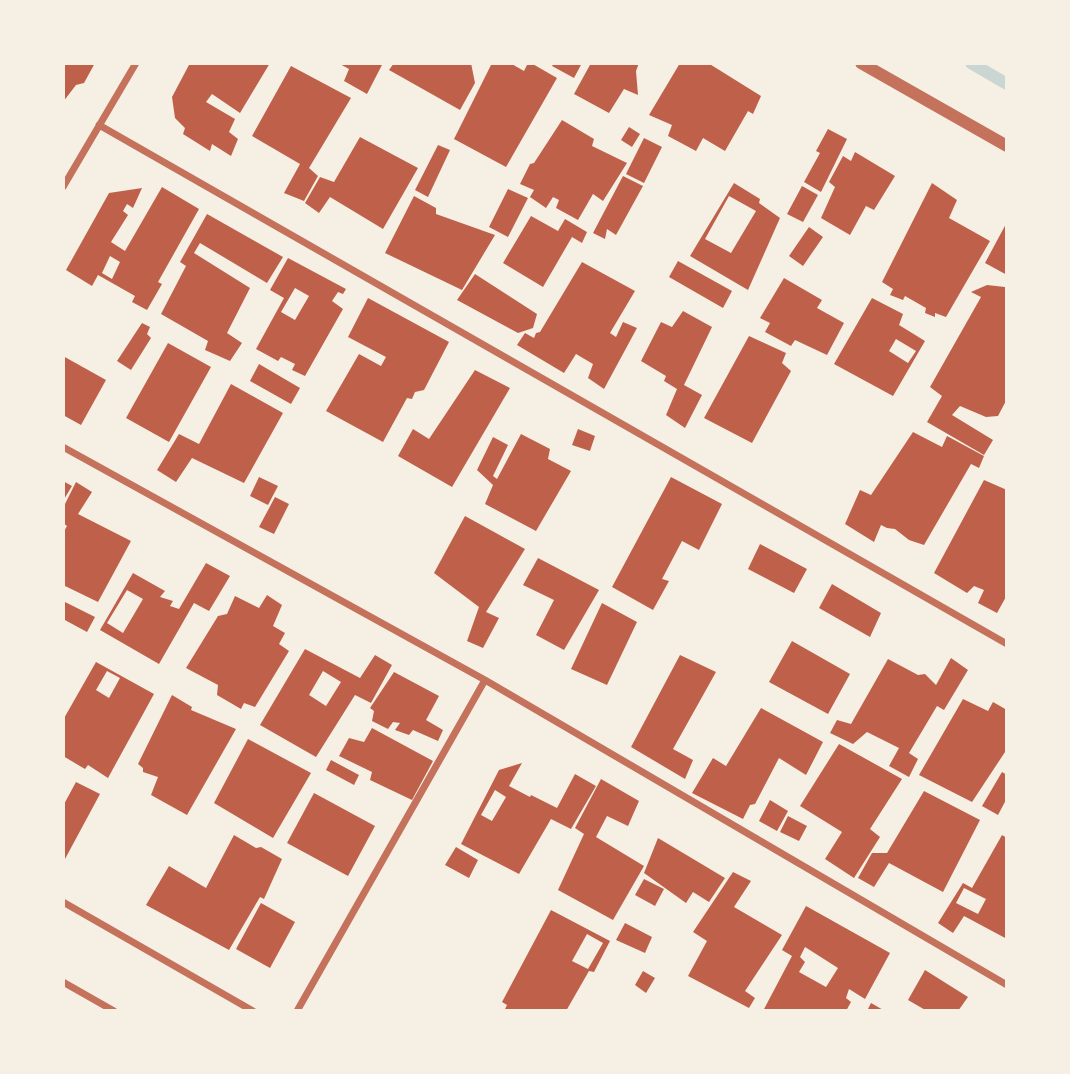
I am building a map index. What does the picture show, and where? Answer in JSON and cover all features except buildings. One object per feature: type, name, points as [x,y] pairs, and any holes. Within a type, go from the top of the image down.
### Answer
[{"type":"street","points":[[63,187],[136,63]]},
{"type":"street","points":[[861,63],[1007,146]]},
{"type":"street","points":[[99,125],[1007,643]]},
{"type":"street","points":[[63,447],[485,680],[1007,985]]},
{"type":"street","points":[[297,1011],[485,680]]},
{"type":"street","points":[[63,902],[253,1011]]},
{"type":"street","points":[[63,982],[114,1011]]},
{"type":"waterway","points":[[971,63],[1007,84]]}]
